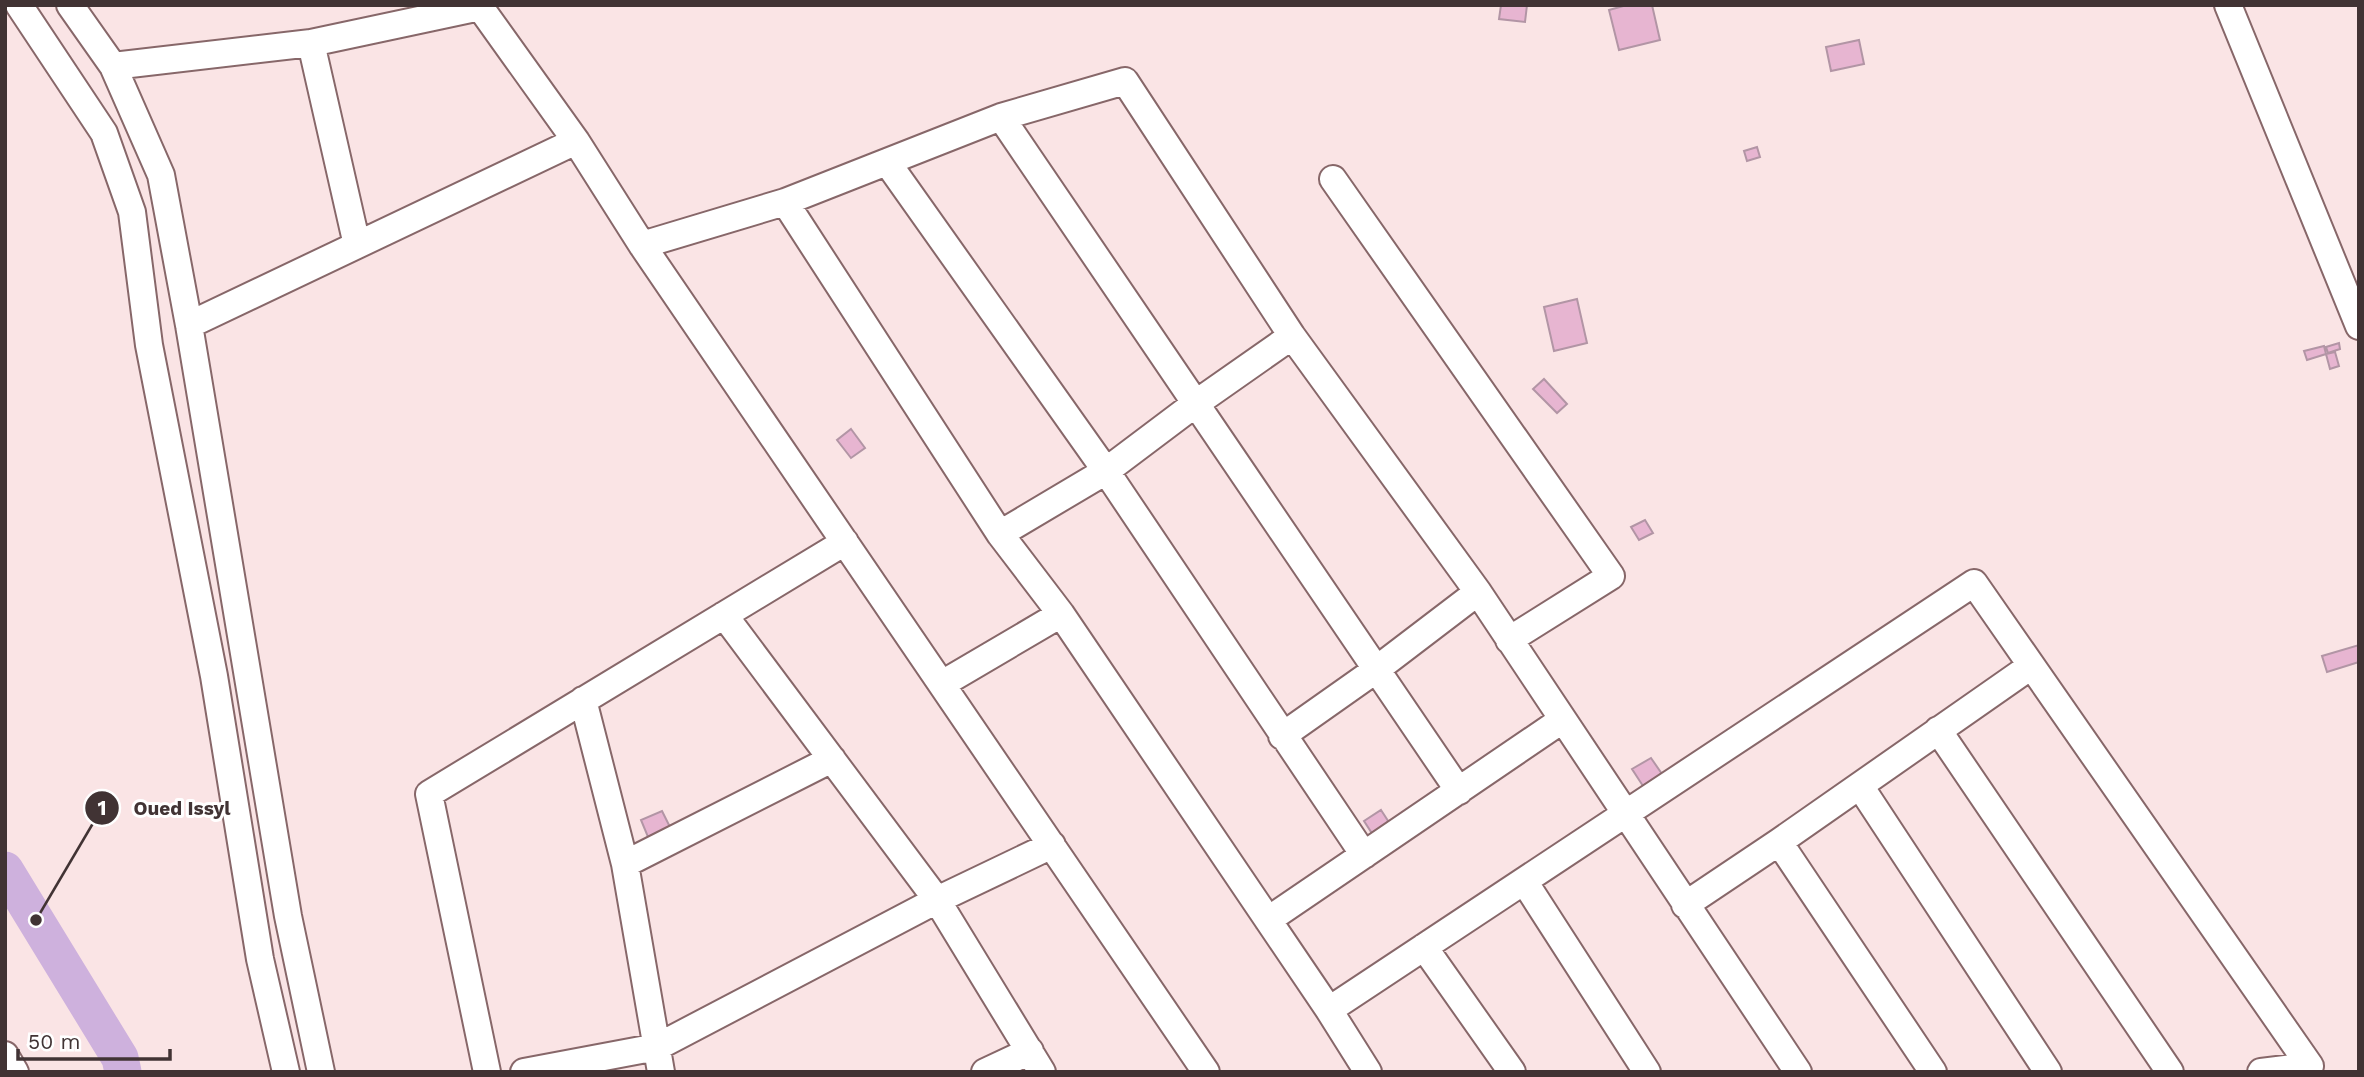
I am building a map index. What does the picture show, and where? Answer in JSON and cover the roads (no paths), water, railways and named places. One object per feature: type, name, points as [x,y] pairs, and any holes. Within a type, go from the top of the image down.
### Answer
[{"type":"street","points":[[19,5],[104,133],[132,212],[149,345],[214,676],[260,959],[286,1072]]},
{"type":"street","points":[[71,5],[113,66],[161,175],[288,916],[321,1072]]},
{"type":"street","points":[[2228,5],[2359,326]]},
{"type":"street","points":[[113,66],[311,43],[486,6],[642,244],[1206,1072]]},
{"type":"street","points":[[311,43],[357,245]]},
{"type":"street","points":[[642,244],[785,202],[1001,117],[1125,81],[1292,335],[1478,592],[1798,1072]]},
{"type":"street","points":[[1001,117],[1459,791]]},
{"type":"street","points":[[189,326],[576,141]]},
{"type":"street","points":[[887,162],[1107,471],[1364,855]]},
{"type":"street","points":[[1333,178],[1611,576],[1509,640]]},
{"type":"street","points":[[785,202],[1000,534],[1061,614],[1329,1010],[1368,1072]]},
{"type":"street","points":[[1000,534],[1107,471],[1292,335]]},
{"type":"street","points":[[487,1072],[429,794],[845,542]]},
{"type":"street","points":[[1329,1010],[1974,583],[2310,1066],[2261,1072]]},
{"type":"street","points":[[1282,736],[1377,669],[1478,592]]},
{"type":"street","points":[[942,684],[1061,614]]},
{"type":"street","points":[[724,615],[937,900],[1036,1061],[985,1072]]},
{"type":"street","points":[[1685,905],[2031,666]]},
{"type":"street","points":[[583,700],[625,864],[659,1059]]},
{"type":"street","points":[[1268,920],[1562,720]]},
{"type":"street","points":[[1938,730],[2170,1072]]},
{"type":"street","points":[[625,864],[832,760]]},
{"type":"street","points":[[1860,786],[2048,1072]]},
{"type":"street","points":[[1779,842],[1933,1072]]},
{"type":"street","points":[[524,1072],[659,1059],[937,900],[1052,845]]},
{"type":"street","points":[[1524,881],[1647,1072]]},
{"type":"street","points":[[1424,947],[1512,1072]]},
{"type":"street","points":[[5,1055],[15,1072]]},
{"type":"waterway","points":[[5,870],[120,1058],[123,1072]]},
{"type":"place","name":"Oued Issyl","points":[[36,920]]}]
